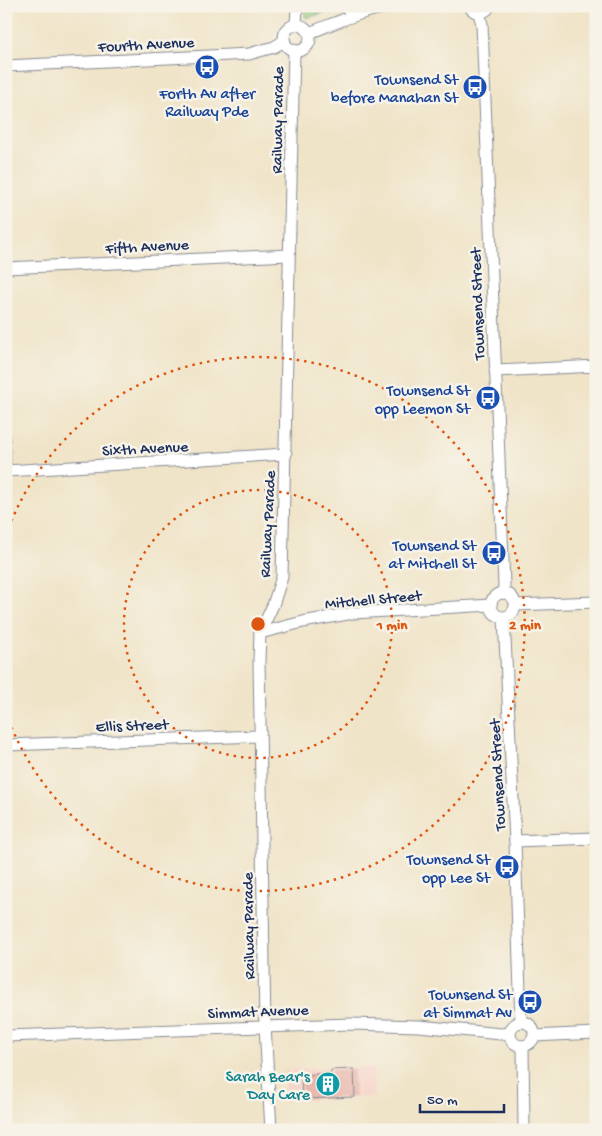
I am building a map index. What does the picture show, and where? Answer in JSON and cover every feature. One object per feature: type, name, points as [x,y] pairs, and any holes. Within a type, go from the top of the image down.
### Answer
[{"type":"street","points":[[296,25],[297,6]]},
{"type":"street","points":[[343,6],[356,15]]},
{"type":"street","points":[[309,33],[356,15],[380,8],[398,6]]},
{"type":"street","points":[[469,6],[473,11],[479,13],[486,11],[490,6]]},
{"type":"street","name":"Townsend Street","points":[[479,13],[482,24],[503,593]]},
{"type":"street","points":[[296,25],[304,27],[309,33],[309,41],[305,48],[294,50],[288,47],[284,41],[287,30],[296,25]]},
{"type":"street","name":"Fourth Avenue","points":[[6,66],[249,54],[274,47],[284,41]]},
{"type":"street","name":"Railway Parade","points":[[271,1130],[265,1026],[259,736],[260,633],[273,605],[282,577],[294,50]]},
{"type":"street","name":"Fifth Avenue","points":[[6,268],[289,255]]},
{"type":"street","points":[[495,370],[596,366]]},
{"type":"street","name":"Sixth Avenue","points":[[7,471],[286,454]]},
{"type":"street","points":[[503,593],[513,598],[516,605],[514,612],[504,618],[494,613],[491,605],[496,596],[503,593]]},
{"type":"street","points":[[516,605],[596,602]]},
{"type":"street","name":"Mitchell Street","points":[[260,633],[303,622],[353,613],[491,605]]},
{"type":"street","name":"Townsend Street","points":[[504,618],[515,841],[521,1022]]},
{"type":"street","name":"Ellis Street","points":[[6,745],[259,736]]},
{"type":"street","points":[[515,841],[596,838]]},
{"type":"street","points":[[521,1022],[530,1024],[534,1030],[534,1036],[529,1044],[523,1046],[513,1043],[510,1033],[514,1024],[521,1022]]},
{"type":"street","name":"Simmat Avenue","points":[[6,1036],[360,1024],[419,1026],[501,1034],[510,1033]]},
{"type":"street","points":[[534,1036],[596,1033]]},
{"type":"street","points":[[523,1046],[524,1130]]},
{"type":"lane","points":[[6,422],[7,471]]},
{"type":"shaded area","points":[[373,1067],[374,1097],[285,1100],[284,1070]]},
{"type":"green space","points":[[306,6],[315,9],[339,8],[307,18],[305,17]]},
{"type":"building","name":"Sarah Bear's Day Care","points":[[354,1069],[355,1097],[302,1099],[301,1075],[331,1073],[331,1070]]},
{"type":"place","name":"Forth Av after Railway Pde","points":[[207,67]]},
{"type":"place","name":"Townsend St before Manahan St","points":[[475,87]]},
{"type":"place","name":"Townsend St opp Leemon St","points":[[488,398]]},
{"type":"place","name":"Townsend St at Mitchell St","points":[[494,553]]},
{"type":"place","name":"Townsend St opp Lee St","points":[[507,867]]},
{"type":"place","name":"Townsend St at Simmat Av","points":[[530,1002]]},
{"type":"place","name":"Sarah Bear's Day Care","points":[[328,1084]]}]
